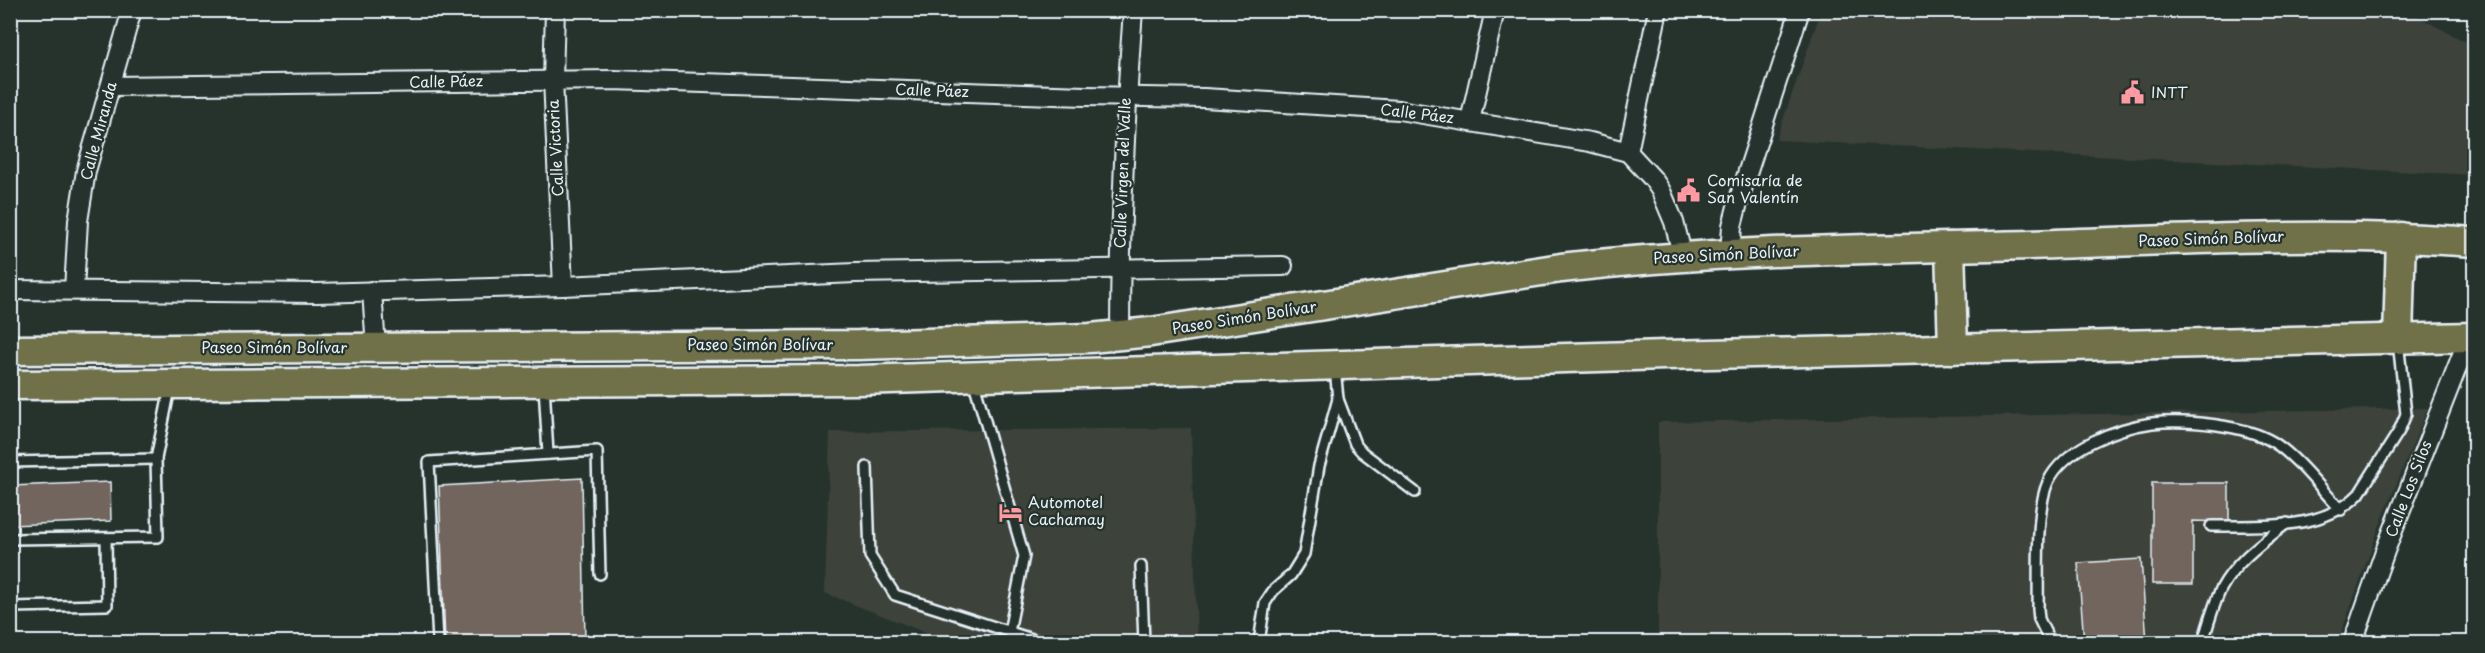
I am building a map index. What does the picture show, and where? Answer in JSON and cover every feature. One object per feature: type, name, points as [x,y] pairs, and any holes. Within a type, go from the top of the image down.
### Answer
[{"type":"main road","name":"Paseo Simón Bolívar","points":[[10,350],[870,345],[1000,342],[1120,335],[1245,318],[1560,268],[1683,257],[2294,237],[2401,237],[2475,242]]},
{"type":"main road","points":[[2398,339],[2401,237]]},
{"type":"main road","points":[[1950,247],[1953,349]]},
{"type":"main road","points":[[10,385],[972,377],[1335,365],[2472,337]]},
{"type":"street","name":"Calle Miranda","points":[[74,290],[78,221],[86,171],[132,10]]},
{"type":"street","name":"Calle Victoria","points":[[555,10],[553,80],[563,286]]},
{"type":"street","name":"Calle Virgen del Valle","points":[[1120,335],[1126,97],[1133,10]]},
{"type":"street","points":[[1470,121],[1495,10]]},
{"type":"street","points":[[1658,10],[1628,152],[1661,191],[1674,222],[1683,257]]},
{"type":"street","points":[[1730,254],[1732,226],[1739,198],[1800,10]]},
{"type":"street","name":"Calle Páez","points":[[111,86],[553,80],[1284,101],[1399,110],[1590,142],[1628,152]]},
{"type":"street","points":[[10,290],[372,291],[563,286],[855,273],[1283,266]]},
{"type":"street","points":[[372,291],[376,348]]},
{"type":"street","name":"Calle Los Silos","points":[[2353,642],[2385,551],[2472,337]]},
{"type":"lane","points":[[2211,526],[2305,521],[2341,510],[2359,494],[2404,420],[2406,404],[2398,339]]},
{"type":"lane","points":[[1335,365],[1338,399],[1356,444],[1362,452],[1415,492]]},
{"type":"lane","points":[[972,377],[1024,556],[1009,632]]},
{"type":"lane","points":[[543,382],[548,454]]},
{"type":"lane","points":[[10,539],[158,537],[156,459],[171,385]]},
{"type":"lane","points":[[1259,642],[1265,603],[1273,591],[1291,574],[1304,554],[1318,466],[1338,399]]},
{"type":"lane","points":[[2050,642],[2039,619],[2038,609],[2040,514],[2043,496],[2049,481],[2066,459],[2102,438],[2152,423],[2180,422],[2238,429],[2275,443],[2341,510]]},
{"type":"lane","points":[[438,642],[429,462],[597,451],[600,574]]},
{"type":"lane","points":[[10,462],[156,459]]},
{"type":"lane","points":[[867,467],[870,556],[895,595],[1041,642]]},
{"type":"lane","points":[[2203,642],[2222,589],[2232,574],[2256,547],[2287,523]]},
{"type":"lane","points":[[10,607],[107,605],[106,537]]},
{"type":"lane","points":[[1141,566],[1143,642]]},
{"type":"shaded area","name":"INTT","points":[[1821,11],[2407,11],[2474,46],[2474,175],[1776,140]]},
{"type":"shaded area","points":[[2428,408],[2380,525],[2338,642],[1658,642],[1658,422]]},
{"type":"shaded area","name":"Automotel Cachamay","points":[[1191,428],[1197,642],[949,642],[825,593],[830,432]]},
{"type":"building","points":[[582,478],[585,642],[445,642],[439,486]]},
{"type":"building","points":[[110,482],[111,521],[10,525],[10,486]]},
{"type":"building","points":[[2152,483],[2229,483],[2229,522],[2193,521],[2193,584],[2152,584]]},
{"type":"building","points":[[2141,559],[2147,642],[2084,642],[2078,563]]},
{"type":"place","name":"INTT","points":[[2133,93]]},
{"type":"place","name":"Comisaría de San Valentín","points":[[1689,190]]},
{"type":"place","name":"Automotel Cachamay","points":[[1010,512]]}]
